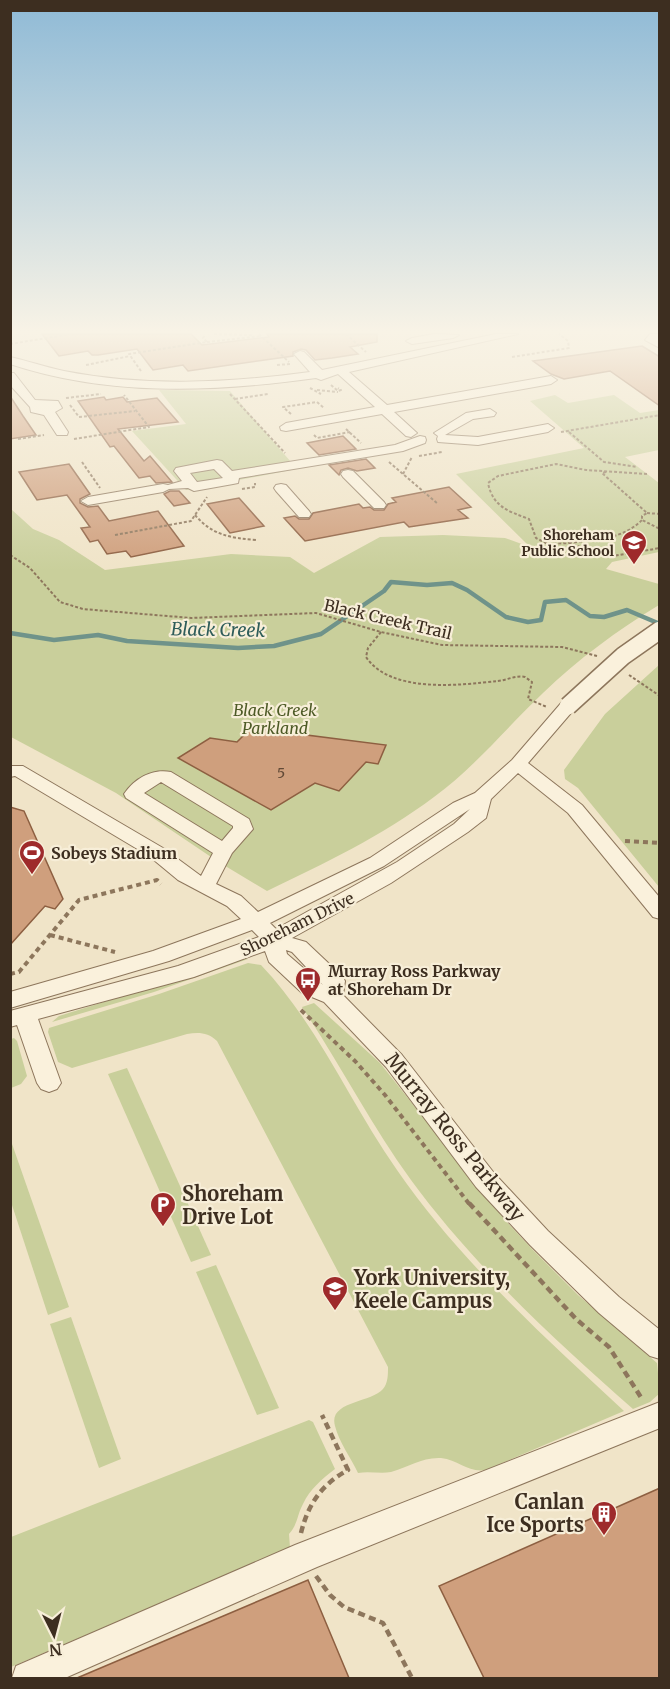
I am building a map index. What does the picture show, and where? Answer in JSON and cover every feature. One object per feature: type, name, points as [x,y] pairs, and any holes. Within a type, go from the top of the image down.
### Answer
[{"type":"street","points":[[45,413],[67,436]]},
{"type":"street","points":[[286,427],[368,413]]},
{"type":"street","points":[[387,413],[416,437]]},
{"type":"street","points":[[444,441],[470,416],[490,413]]},
{"type":"street","points":[[88,501],[191,483],[181,471],[217,464],[229,476],[274,479],[297,465],[341,467],[398,448],[431,431],[444,441],[478,441],[552,430]]},
{"type":"street","points":[[341,467],[379,505]]},
{"type":"street","points":[[274,479],[304,514]]},
{"type":"street","name":"Shoreham Drive","points":[[15,1011],[256,921],[316,894],[377,862],[460,807],[482,797],[518,764],[565,710],[603,674],[645,638],[660,630]]},
{"type":"street","points":[[518,764],[566,802],[660,912]]},
{"type":"street","name":"Murray Ross Parkway","points":[[10,771],[17,770],[156,852],[185,876],[234,901],[274,939],[276,957],[310,988],[332,997],[394,1062],[484,1180],[539,1238],[609,1305],[660,1347]]},
{"type":"street","points":[[205,886],[224,851],[243,829],[242,823],[164,776],[150,779],[138,786],[133,794],[224,851]]},
{"type":"street","name":"Shoreham Drive","points":[[15,1011],[184,971],[239,954],[274,939],[373,885],[453,834],[479,814],[482,797]]},
{"type":"street","points":[[15,1011],[49,1083]]},
{"type":"street","points":[[28,1678],[306,1556],[653,1411]]},
{"type":"path","points":[[79,417],[118,413]]},
{"type":"path","points":[[18,439],[149,427],[137,413]]},
{"type":"path","points":[[248,413],[297,465]]},
{"type":"path","points":[[552,430],[568,431],[660,415]]},
{"type":"path","points":[[552,430],[568,431],[604,462],[637,467]]},
{"type":"path","points":[[403,474],[413,457],[444,441]]},
{"type":"path","points":[[383,456],[438,504]]},
{"type":"path","points":[[403,456],[413,457]]},
{"type":"path","points":[[82,462],[106,498]]},
{"type":"path","points":[[651,526],[637,527],[621,535],[548,544],[536,538],[529,519],[495,505],[490,497],[489,483],[498,476],[556,464],[604,476],[647,513],[660,514]]},
{"type":"path","points":[[586,470],[647,474]]},
{"type":"path","points":[[604,476],[602,473],[608,471]]},
{"type":"path","points":[[236,491],[255,487],[254,482],[274,479]]},
{"type":"path","points":[[114,535],[191,521],[207,496],[201,498]]},
{"type":"path","points":[[637,527],[642,516],[647,513]]},
{"type":"path","points":[[195,515],[206,530],[224,538],[256,540]]},
{"type":"path","points":[[642,520],[660,529]]},
{"type":"path","points":[[569,543],[607,557],[660,548]]},
{"type":"path","name":"Black Creek Trail","points":[[10,555],[30,568],[60,602],[83,609],[191,618],[302,613],[337,618],[381,632],[454,647],[543,646],[601,657]]},
{"type":"path","points":[[381,632],[368,648],[366,657],[370,663],[394,679],[452,686],[525,677],[532,682],[533,686],[528,699],[565,710]]},
{"type":"path","points":[[620,670],[660,696]]},
{"type":"path","points":[[602,843],[660,843]]},
{"type":"path","points":[[10,974],[19,972],[79,900],[157,880],[161,884]]},
{"type":"path","points":[[50,935],[124,954]]},
{"type":"path","points":[[301,1010],[355,1061],[385,1095],[463,1197],[576,1319],[609,1347],[653,1411]]},
{"type":"path","points":[[300,1541],[302,1529],[314,1499],[323,1485],[348,1470],[322,1415]]},
{"type":"path","points":[[312,1569],[325,1591],[349,1612],[383,1623],[412,1678]]},
{"type":"green space","points":[[177,413],[249,413],[297,469],[186,490],[132,431],[186,424]]},
{"type":"green space","name":"Black Creek Parkland","points":[[544,413],[659,413],[659,450],[625,457],[659,483],[659,552],[612,562],[606,569],[659,584],[659,605],[570,668],[463,773],[434,797],[394,824],[332,859],[267,891],[217,861],[116,793],[11,737],[11,509],[33,529],[59,540],[105,570],[231,554],[290,557],[314,573],[380,537],[443,535],[505,538],[530,547],[456,474],[584,448]]},
{"type":"green space","points":[[659,665],[659,887],[578,788],[565,779],[564,770],[605,714]]},
{"type":"green space","points":[[248,959],[154,992],[52,1022],[59,1016]]},
{"type":"green space","points":[[248,963],[261,965],[300,1013],[397,1170],[448,1236],[504,1296],[624,1411],[486,1470],[474,1470],[447,1459],[434,1458],[391,1472],[358,1473],[339,1438],[335,1418],[344,1407],[377,1394],[383,1389],[387,1382],[388,1367],[217,1041],[203,1033],[187,1034],[72,1068],[58,1062],[48,1032],[49,1028],[159,994]]},
{"type":"green space","points":[[314,1003],[380,1063],[505,1220],[532,1249],[578,1295],[657,1363],[660,1393],[650,1402],[633,1409],[516,1301],[435,1212],[382,1138],[302,1007]]},
{"type":"green space","points":[[14,1038],[17,1041],[27,1076],[21,1084],[11,1088],[11,1039]]},
{"type":"green space","points":[[127,1068],[211,1255],[191,1262],[108,1074]]},
{"type":"green space","points":[[11,1141],[69,1307],[48,1315],[11,1202]]},
{"type":"green space","points":[[216,1265],[279,1408],[257,1415],[196,1272]]},
{"type":"green space","points":[[71,1317],[121,1459],[99,1468],[50,1324]]},
{"type":"green space","points":[[309,1420],[313,1422],[335,1469],[317,1485],[306,1499],[289,1534],[290,1548],[11,1667],[11,1537]]},
{"type":"building","points":[[10,413],[21,413],[36,435],[10,439]]},
{"type":"building","points":[[86,413],[170,413],[178,422],[118,429],[144,461],[150,456],[172,482],[156,483],[150,476],[139,478],[114,446],[110,447]]},
{"type":"building","points":[[343,436],[356,449],[319,455],[307,443]]},
{"type":"building","points":[[366,459],[375,468],[357,471],[348,468],[341,470],[339,475],[329,465]]},
{"type":"building","points":[[69,464],[90,494],[80,499],[80,503],[88,507],[98,506],[109,521],[158,511],[184,546],[131,557],[126,551],[107,554],[98,540],[90,542],[81,528],[90,527],[67,495],[37,500],[19,472]]},
{"type":"building","points":[[449,487],[471,507],[458,510],[468,518],[409,527],[404,522],[305,541],[284,518],[295,516],[299,519],[309,519],[313,513],[359,504],[363,508],[384,510],[388,504],[396,502],[392,498]]},
{"type":"building","points":[[179,491],[190,503],[174,506],[164,494]]},
{"type":"building","points":[[239,498],[264,526],[230,533],[207,504]]},
{"type":"building","points":[[251,728],[386,745],[378,764],[366,762],[339,791],[315,783],[271,810],[178,758],[210,738],[237,742]]},
{"type":"building","name":"Sobeys Stadium","points":[[10,807],[24,811],[63,899],[55,909],[45,906],[10,945]]},
{"type":"building","name":"Canlan Ice Sports","points":[[660,1488],[660,1678],[484,1678],[439,1586]]},
{"type":"building","points":[[308,1580],[349,1678],[77,1678]]},
{"type":"waterway","name":"Black Creek","points":[[10,633],[54,640],[98,635],[127,641],[238,648],[274,646],[321,634],[384,591],[391,582],[427,585],[452,583],[467,590],[506,617],[528,622],[541,620],[545,602],[566,600],[590,616],[604,617],[627,610],[660,624]]},
{"type":"place","name":"Shoreham Public School","points":[[634,566]]},
{"type":"place","name":"Sobeys Stadium","points":[[32,876]]},
{"type":"place","name":"Murray Ross Parkway at Shoreham Dr","points":[[308,1003]]},
{"type":"place","name":"Shoreham Drive Lot","points":[[163,1228]]},
{"type":"place","name":"York University, Keele Campus","points":[[335,1312]]},
{"type":"place","name":"Canlan Ice Sports","points":[[604,1537]]}]
